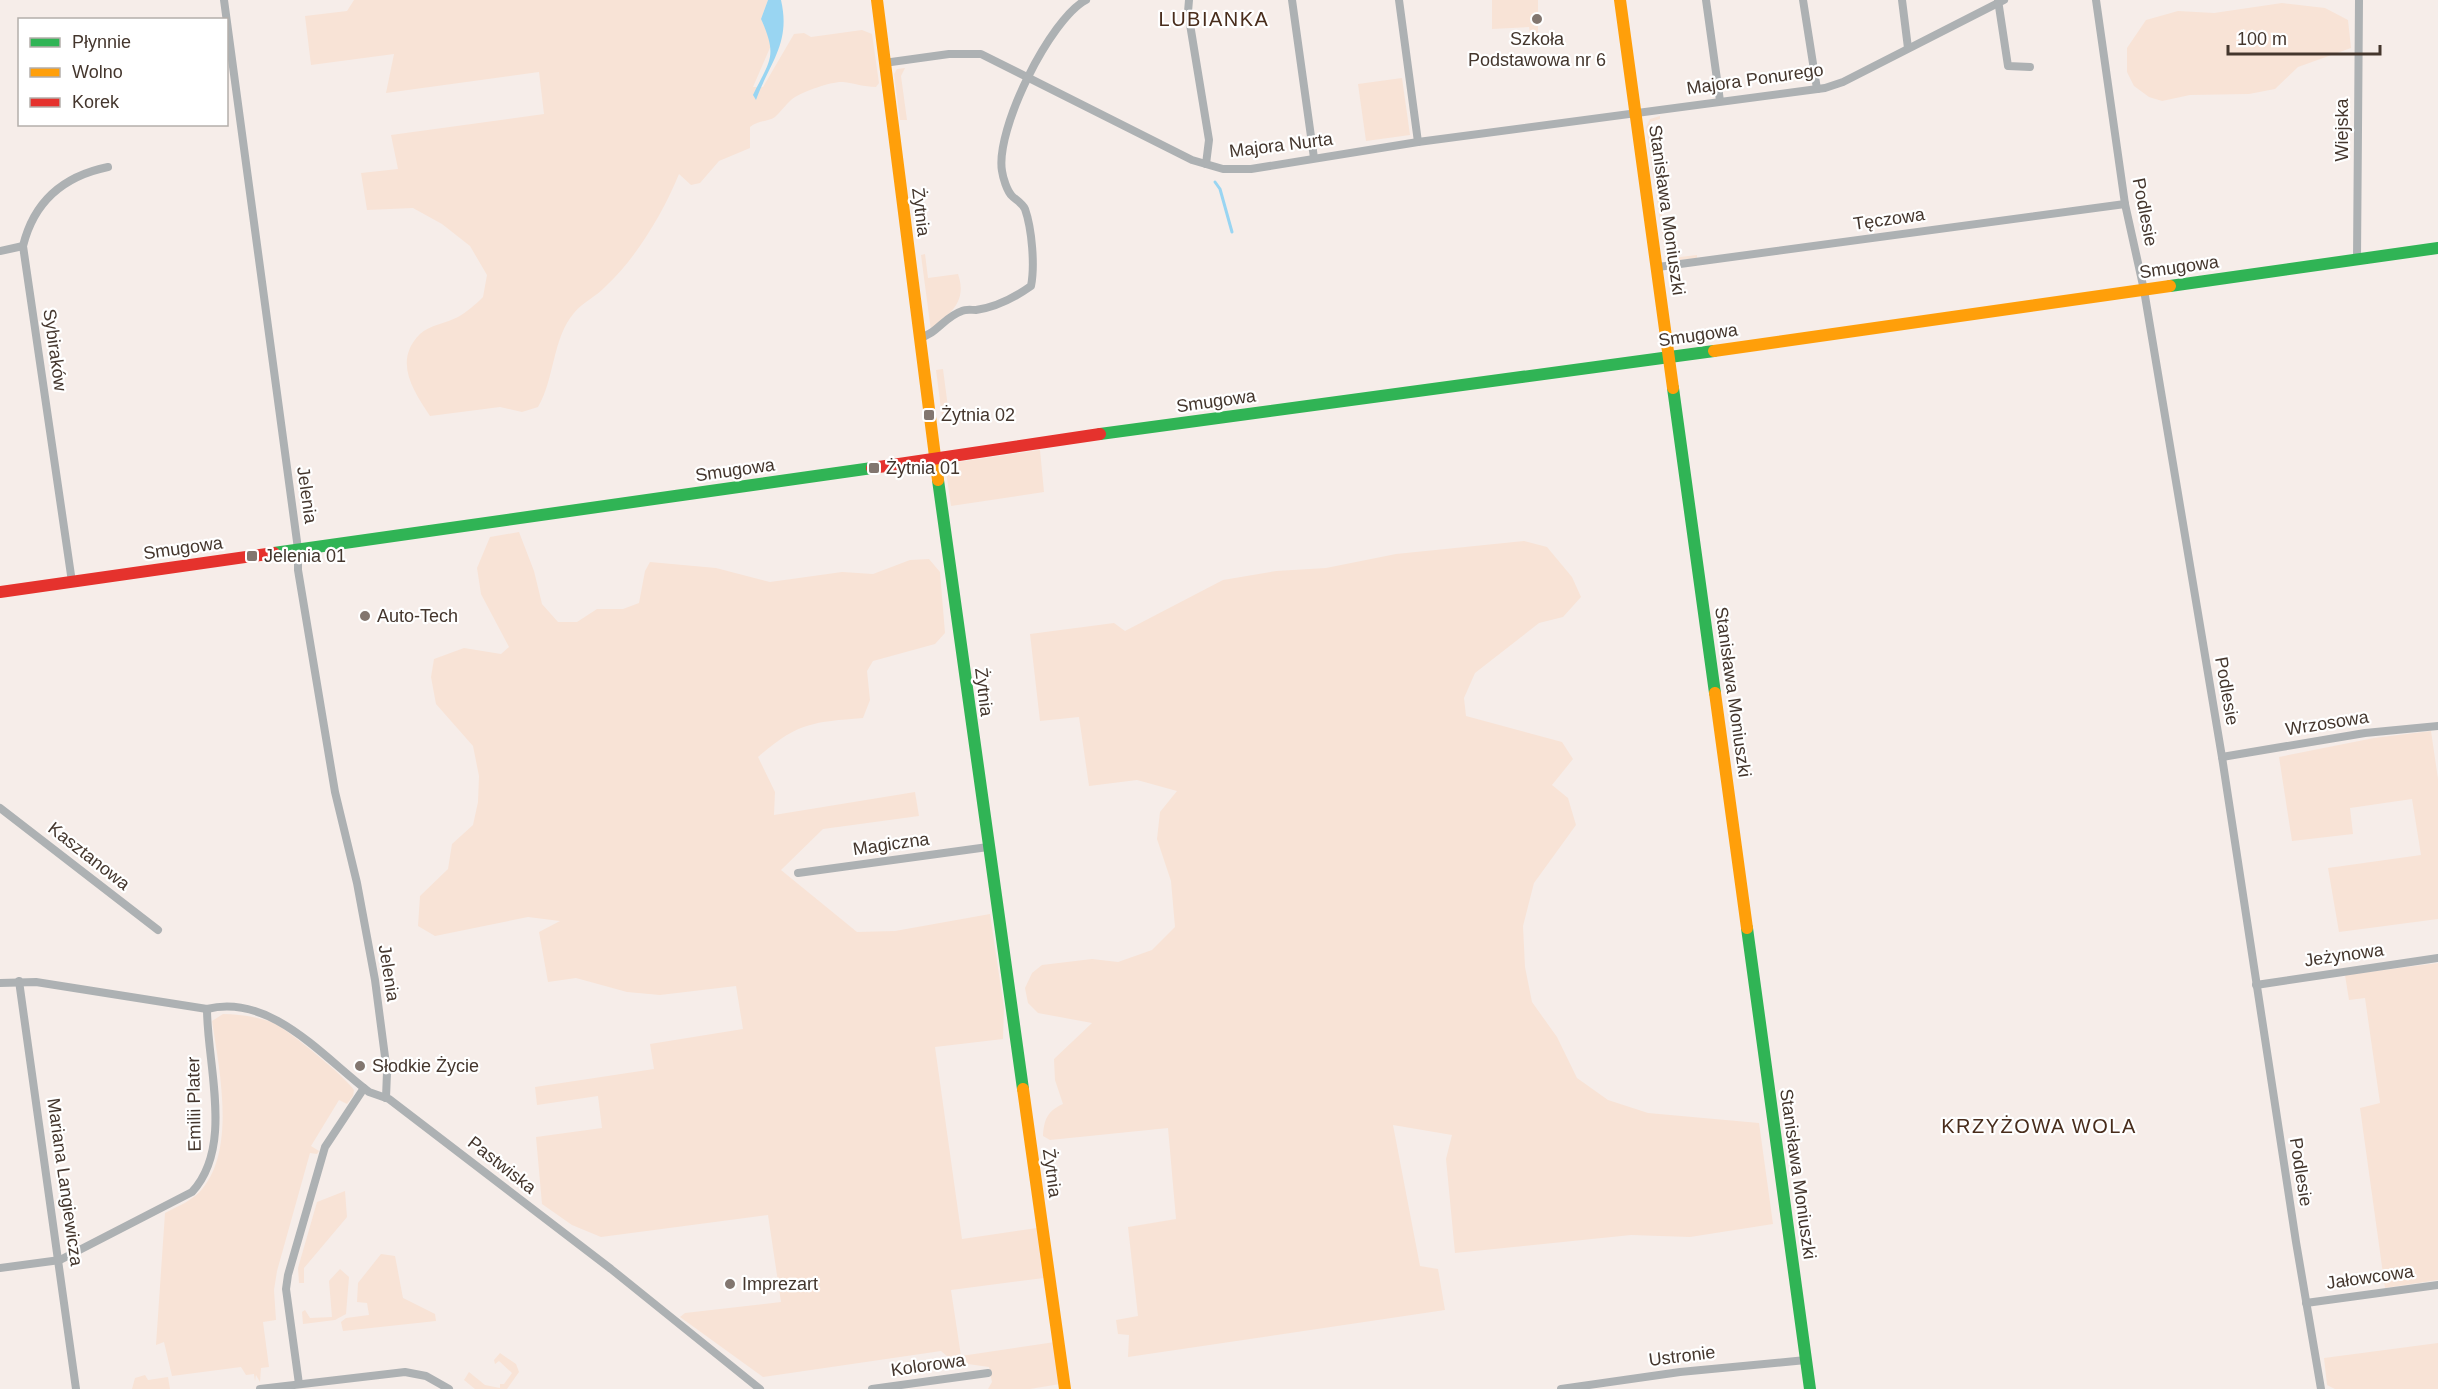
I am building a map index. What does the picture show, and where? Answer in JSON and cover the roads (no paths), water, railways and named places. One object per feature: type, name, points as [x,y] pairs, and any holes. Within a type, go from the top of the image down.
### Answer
[{"type":"street","name":"Jelenia","points":[[224,0],[226,18]]},
{"type":"street","name":"Żytnia","points":[[877,0],[933,458],[1065,1389]]},
{"type":"street","points":[[919,338],[935,332],[951,317],[963,310],[976,310],[1011,301],[1031,286],[1032,259],[1025,210],[1010,194],[1002,172],[1001,146],[1008,120],[1029,77],[1064,19],[1073,8],[1086,0]]},
{"type":"street","points":[[1189,0],[1188,12],[1209,140],[1206,164]]},
{"type":"street","points":[[1292,0],[1314,158]]},
{"type":"street","points":[[1399,0],[1418,142]]},
{"type":"street","name":"Stanisława Moniuszki","points":[[1620,0],[1810,1389]]},
{"type":"street","points":[[1706,0],[1720,101]]},
{"type":"street","points":[[1803,0],[1816,89]]},
{"type":"street","points":[[1902,0],[1908,48]]},
{"type":"street","name":"Podlesie","points":[[2096,0],[2125,204],[2144,290],[2222,757],[2321,1389]]},
{"type":"street","name":"Wiejska","points":[[2357,260],[2359,0]]},
{"type":"street","points":[[2000,1],[2008,66],[2030,67]]},
{"type":"street","name":"Majora Ponurego","points":[[1635,112],[1816,89],[1843,82],[2000,1]]},
{"type":"street","name":"Jelenia","points":[[228,30],[298,549],[298,570],[335,792],[357,883],[375,980],[387,1072],[386,1098]]},
{"type":"street","name":"Majora Nurta","points":[[884,63],[949,54],[981,54],[1124,127],[1206,164],[1223,169],[1251,169],[1418,142],[1635,112]]},
{"type":"street","name":"Sybiraków","points":[[72,582],[23,246],[27,228],[43,201],[64,182],[86,171],[108,166]]},
{"type":"street","name":"Tęczowa","points":[[1658,267],[2125,204]]},
{"type":"street","points":[[0,250],[23,246]]},
{"type":"street","name":"Smugowa","points":[[0,592],[933,458],[1670,357],[2438,248]]},
{"type":"street","name":"Wrzosowa","points":[[2222,757],[2365,733],[2438,726]]},
{"type":"street","name":"Kasztanowa","points":[[0,808],[158,930]]},
{"type":"street","name":"Magiczna","points":[[798,873],[988,847]]},
{"type":"street","name":"Jeżynowa","points":[[2256,985],[2438,958]]},
{"type":"street","points":[[0,983],[19,981],[207,1009]]},
{"type":"street","name":"Mariana Langiewicza","points":[[19,981],[60,1260],[76,1389]]},
{"type":"street","name":"Pastwiska","points":[[207,1009],[239,1005],[272,1016],[364,1088],[378,1097],[386,1098],[611,1269],[760,1389]]},
{"type":"street","name":"Emilii Plater","points":[[0,1268],[60,1260],[186,1196],[203,1180],[210,1166],[214,1121],[214,1081],[207,1009]]},
{"type":"street","points":[[299,1384],[286,1289],[288,1275],[325,1147],[364,1088]]},
{"type":"street","name":"Jałowcowa","points":[[2306,1303],[2438,1285]]},
{"type":"street","name":"Ustronie","points":[[1561,1389],[1680,1372],[1806,1360]]},
{"type":"street","points":[[260,1389],[299,1384],[310,1386],[405,1372],[426,1376],[449,1389]]},
{"type":"street","name":"Kolorowa","points":[[872,1389],[988,1373]]},
{"type":"water","points":[[768,0],[781,0],[783,28],[777,52],[756,100],[753,95],[770,58],[769,42],[761,19]]},
{"type":"waterway","points":[[1215,182],[1220,189],[1232,232]]},
{"type":"place","name":"Szkoła Podstawowa nr 6","points":[[1537,19]]},
{"type":"place","name":"Żytnia 02","points":[[929,415]]},
{"type":"place","name":"Żytnia 01","points":[[874,468]]},
{"type":"place","name":"Jelenia 01","points":[[252,556]]},
{"type":"place","name":"Auto-Tech","points":[[365,616]]},
{"type":"place","name":"Słodkie Życie","points":[[360,1066]]},
{"type":"place","name":"Imprezart","points":[[730,1284]]},
{"type":"district","name":"LUBIANKA","points":[[1214,19]]},
{"type":"district","name":"KRZYŻOWA WOLA","points":[[2039,1126]]}]
